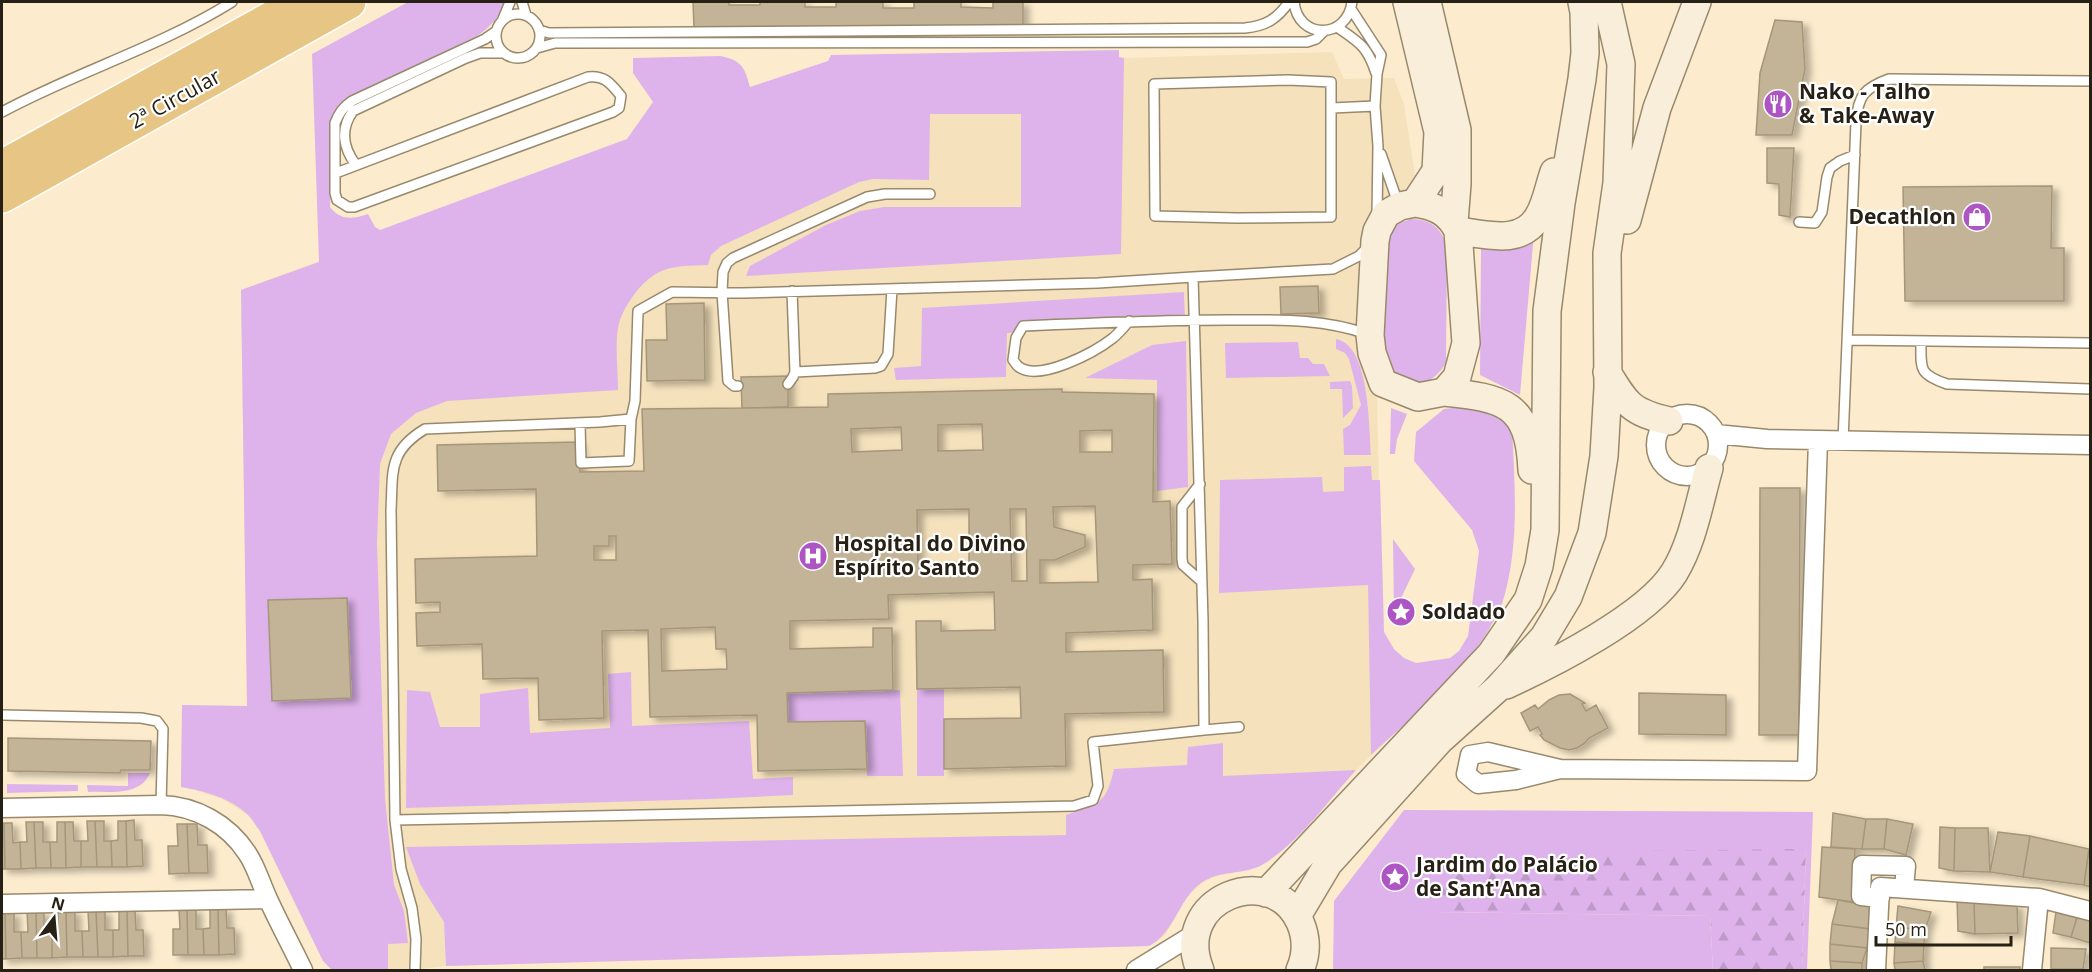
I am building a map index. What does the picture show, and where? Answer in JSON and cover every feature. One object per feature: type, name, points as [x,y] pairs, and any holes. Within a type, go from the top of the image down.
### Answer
[{"type":"highway","name":"2ª Circular","points":[[2,167],[301,2]]},
{"type":"highway","name":"2ª Circular","points":[[2,196],[349,2]]},
{"type":"main road","points":[[1407,2],[1438,132],[1436,171],[1407,205]]},
{"type":"main road","points":[[1426,2],[1457,130],[1456,226],[1466,343],[1457,377],[1444,392]]},
{"type":"main road","points":[[1266,893],[1491,654],[1528,600],[1539,566],[1545,530],[1547,311],[1561,203],[1578,113],[1585,53],[1582,2]]},
{"type":"main road","points":[[1297,916],[1328,864],[1440,740],[1499,687],[1544,637],[1568,597],[1593,532],[1604,456],[1607,253],[1617,183],[1621,64],[1607,2]]},
{"type":"main road","points":[[1607,315],[1629,208],[1650,132],[1697,2]]},
{"type":"main road","points":[[1528,600],[1525,580],[1530,547],[1532,475],[1531,448],[1524,425],[1510,408],[1482,396],[1444,392],[1418,397],[1383,383],[1372,353],[1370,335],[1376,236],[1386,214],[1407,205],[1430,205],[1444,212],[1456,226],[1501,237],[1525,232],[1538,218],[1556,167],[1566,120],[1578,113]]},
{"type":"main road","points":[[1607,372],[1623,398],[1633,408],[1649,416],[1669,421]]},
{"type":"main road","points":[[1499,687],[1542,669],[1622,622],[1658,592],[1673,575],[1684,554],[1712,463]]},
{"type":"main road","points":[[1200,970],[1195,951],[1196,933],[1203,916],[1215,903],[1230,894],[1248,890],[1278,898],[1297,916],[1304,933],[1306,951],[1300,970]]},
{"type":"street","points":[[1712,463],[1718,446],[1716,434],[1701,418],[1690,415],[1679,416],[1669,421],[1661,429],[1656,441],[1658,454],[1664,465],[1674,474],[1686,476],[1698,474],[1712,463],[1743,446],[1767,439]]},
{"type":"street","points":[[1716,434],[1767,439],[2091,445]]},
{"type":"street","points":[[1560,769],[1807,771],[1818,440]]},
{"type":"street","points":[[2,808],[175,805],[201,813],[235,837],[248,854],[303,970]]},
{"type":"street","points":[[1904,888],[1906,866],[1862,865],[1861,896],[1904,888],[2039,898],[2091,910]]},
{"type":"street","points":[[1876,970],[1880,893]]},
{"type":"street","points":[[2032,970],[2039,898]]},
{"type":"street","points":[[2,904],[268,899]]},
{"type":"street","points":[[1130,970],[1137,970],[1196,933]]},
{"type":"lane","points":[[2,112],[39,92],[132,53],[232,2]]},
{"type":"lane","points":[[336,173],[588,77],[595,76],[609,81],[621,96],[619,108],[354,207],[348,207],[337,200],[336,173],[335,123],[345,106],[485,39],[495,32],[510,2]]},
{"type":"lane","points":[[522,2],[526,15]]},
{"type":"lane","points":[[539,30],[561,33],[1245,28],[1257,27],[1275,20],[1292,2],[1300,20],[1307,26],[1324,31]]},
{"type":"lane","points":[[537,48],[555,43],[1307,42],[1316,39],[1324,31],[1337,27],[1347,18],[1351,5]]},
{"type":"lane","points":[[580,423],[581,464],[629,461],[631,419],[635,400],[638,311],[672,292],[1098,284],[1333,269],[1359,256],[1376,236],[1378,146],[1375,106],[1381,55],[1351,5]]},
{"type":"lane","points":[[356,165],[345,147],[345,127],[353,111],[480,53],[503,53],[518,59],[532,54],[540,40],[539,30],[532,19],[518,14],[503,19]]},
{"type":"lane","points":[[1337,27],[1364,46],[1377,74]]},
{"type":"lane","points":[[495,32],[495,40],[503,53]]},
{"type":"lane","points":[[1843,441],[1857,107],[1862,94],[1874,85],[1889,79],[2091,81]]},
{"type":"lane","points":[[1288,80],[1331,82],[1332,108],[1330,217],[1155,216],[1154,84],[1288,80]]},
{"type":"lane","points":[[1332,108],[1375,106]]},
{"type":"lane","points":[[1378,146],[1407,205]]},
{"type":"lane","points":[[1799,222],[1815,223],[1822,212],[1830,168],[1855,154]]},
{"type":"lane","points":[[738,386],[728,381],[722,292],[723,273],[727,263],[733,258],[867,197],[885,194],[930,194]]},
{"type":"lane","points":[[1193,277],[1200,484],[1204,730]]},
{"type":"lane","points":[[795,372],[881,366],[888,354],[892,289]]},
{"type":"lane","points":[[788,384],[795,372],[792,291]]},
{"type":"lane","points":[[1129,321],[1115,336],[1097,349],[1063,366],[1032,372],[1019,368],[1013,360],[1016,338],[1023,326],[1129,321],[1301,320],[1346,327],[1370,335]]},
{"type":"lane","points":[[1848,340],[2091,343]]},
{"type":"lane","points":[[1921,341],[1921,368],[1924,373],[1931,379],[1947,384],[2091,389]]},
{"type":"lane","points":[[415,970],[416,939],[412,908],[401,869],[394,820],[395,712],[391,510],[394,460],[411,437],[424,429],[631,419]]},
{"type":"lane","points":[[1200,484],[1182,507],[1182,559],[1183,565],[1202,582]]},
{"type":"lane","points":[[2,715],[141,718],[157,721],[163,729],[161,805]]},
{"type":"lane","points":[[394,820],[1074,806],[1092,800],[1098,786],[1093,742],[1239,727]]},
{"type":"shaded area","name":"Hospital do Divino Espírito Santo","points":[[1332,52],[1344,79],[1394,78],[1404,104],[1417,188],[1403,191],[1381,207],[1365,369],[1377,397],[1385,742],[1356,770],[1297,836],[1277,854],[1260,866],[1221,874],[1202,883],[1186,897],[1166,934],[1158,941],[1149,946],[446,966],[413,970],[332,970],[323,961],[260,831],[248,815],[222,799],[181,787],[182,705],[247,706],[241,290],[847,66]]},
{"type":"green space","points":[[408,2],[506,2],[494,21],[477,36],[350,97],[339,105],[334,114],[330,207],[343,217],[368,214],[375,227],[380,230],[627,139],[653,102],[633,73],[633,58],[720,56],[733,60],[741,66],[750,87],[828,61],[831,55],[1119,50],[1119,57],[1124,58],[1121,254],[746,276],[750,266],[826,225],[860,211],[884,207],[1021,207],[1021,114],[930,114],[929,180],[873,179],[859,182],[721,246],[711,255],[708,265],[673,267],[648,280],[629,302],[619,324],[617,336],[618,390],[447,401],[416,413],[391,434],[380,464],[377,543],[385,799],[394,885],[404,911],[408,943],[388,944],[388,970],[332,970],[323,961],[260,831],[250,817],[225,800],[208,793],[181,787],[182,705],[247,706],[241,290],[319,262],[312,54]]},
{"type":"green space","points":[[1411,219],[1425,221],[1436,227],[1443,237],[1447,250],[1446,362],[1431,379],[1418,384],[1411,384],[1398,377],[1390,368],[1384,321],[1386,244],[1395,226]]},
{"type":"green space","points":[[1534,233],[1520,395],[1480,375],[1481,249],[1499,249]]},
{"type":"green space","points":[[1184,292],[1185,323],[1007,333],[1006,377],[896,380],[894,368],[921,366],[922,308]]},
{"type":"green space","points":[[1336,339],[1347,345],[1356,356],[1361,371],[1366,389],[1371,455],[1344,455],[1343,429],[1350,425],[1361,405],[1349,359],[1345,353],[1336,349]]},
{"type":"green space","points":[[1186,341],[1188,487],[1157,491],[1157,380],[1085,378],[1152,345]]},
{"type":"green space","points":[[1298,342],[1300,358],[1308,358],[1313,364],[1324,364],[1330,376],[1226,378],[1225,343]]},
{"type":"green space","points":[[1350,381],[1353,408],[1343,418],[1342,389],[1330,389],[1330,382]]},
{"type":"green space","points":[[1484,404],[1512,429],[1514,541],[1501,607],[1488,631],[1463,666],[1434,697],[1371,755],[1368,585],[1219,593],[1220,480],[1322,477],[1323,492],[1344,491],[1344,467],[1371,466],[1372,480],[1380,480],[1384,632],[1394,649],[1404,658],[1416,663],[1450,658],[1459,651],[1468,636],[1479,551],[1472,530],[1414,461],[1416,432],[1444,409]]},
{"type":"green space","points":[[1391,408],[1407,414],[1397,439],[1395,454],[1390,454]]},
{"type":"green space","points":[[1393,539],[1415,569],[1394,613]]},
{"type":"green space","points":[[631,672],[632,726],[749,721],[753,779],[793,777],[793,795],[406,808],[407,690],[430,692],[440,727],[480,727],[480,694],[528,688],[530,733],[610,728],[608,674]]},
{"type":"green space","points":[[917,689],[944,689],[944,776],[917,776]]},
{"type":"green space","points":[[900,690],[903,776],[867,776],[865,721],[788,722],[787,693]]},
{"type":"green space","points":[[1223,743],[1223,776],[1356,770],[1301,833],[1276,856],[1255,868],[1216,876],[1201,883],[1187,898],[1165,933],[1149,946],[446,966],[444,922],[420,884],[406,847],[1066,835],[1066,815],[1099,801],[1108,790],[1114,769],[1187,765],[1188,747]]},
{"type":"green space","points":[[128,773],[150,773],[145,781],[132,789],[88,792],[87,785],[128,786]]},
{"type":"green space","points":[[7,784],[78,785],[78,791],[7,793]]},
{"type":"green space","name":"Jardim do Palácio de Sant'Ana","points":[[1404,810],[1813,812],[1807,970],[1802,970],[1806,850],[1438,912],[1710,916],[1713,970],[1333,970],[1334,901]]},
{"type":"green space","points":[[1806,849],[1802,970],[1713,970],[1710,916],[1437,912],[1438,853]]},
{"type":"building","points":[[693,2],[760,5],[760,2],[805,2],[805,7],[836,7],[836,2],[883,2],[883,8],[914,8],[914,2],[961,2],[961,7],[993,8],[993,2],[1023,2],[1023,26],[694,27]]},
{"type":"building","name":"Nako - Talho & Take-Away","points":[[1775,20],[1802,22],[1805,69],[1792,135],[1756,135],[1760,73]]},
{"type":"building","points":[[1767,148],[1794,148],[1790,217],[1779,215],[1779,184],[1767,183]]},
{"type":"building","name":"Decathlon","points":[[2052,186],[2051,248],[2064,248],[2064,301],[1905,301],[1903,187]]},
{"type":"building","points":[[1318,286],[1319,313],[1281,314],[1280,287]]},
{"type":"building","points":[[704,303],[705,380],[647,381],[646,340],[667,340],[666,304]]},
{"type":"building","points":[[788,376],[788,407],[742,408],[741,377]]},
{"type":"building","points":[[1062,389],[1062,392],[1154,394],[1153,502],[1170,501],[1172,564],[1133,565],[1133,580],[1152,579],[1153,630],[1066,633],[1066,652],[1163,650],[1164,712],[1065,714],[1066,766],[944,769],[944,719],[1021,718],[1020,687],[917,689],[916,621],[941,621],[941,631],[995,630],[994,592],[888,595],[889,619],[790,621],[790,649],[873,647],[873,628],[892,628],[893,690],[787,693],[788,722],[865,721],[867,769],[758,771],[757,715],[650,717],[648,630],[602,631],[604,718],[539,720],[538,678],[483,679],[482,644],[417,646],[416,613],[440,612],[440,602],[416,603],[415,559],[537,556],[536,489],[438,491],[437,445],[579,442],[580,472],[644,471],[642,409],[828,407],[828,394]],"holes":[[[982,424],[983,450],[938,451],[938,425]],[[901,427],[902,450],[852,452],[851,429]],[[1112,430],[1112,452],[1080,452],[1080,431]],[[1095,506],[1098,582],[1040,583],[1040,560],[1055,560],[1085,547],[1085,535],[1054,527],[1053,507]],[[969,509],[969,563],[918,564],[917,510]],[[1010,509],[1026,509],[1027,581],[1012,581]],[[609,536],[616,536],[616,560],[594,560],[594,546],[609,546]],[[715,627],[716,649],[726,649],[727,669],[662,671],[661,629]]]},
{"type":"building","points":[[1760,488],[1800,488],[1799,735],[1759,735]]},
{"type":"building","points":[[347,598],[351,698],[272,701],[268,600]]},
{"type":"building","points":[[1639,693],[1726,695],[1726,735],[1639,734]]},
{"type":"building","points":[[1570,694],[1585,703],[1582,704],[1586,711],[1596,705],[1608,728],[1589,738],[1577,748],[1569,750],[1544,740],[1538,727],[1530,731],[1521,713],[1535,705],[1538,709],[1559,695]]},
{"type":"building","points":[[8,738],[151,741],[150,770],[121,770],[120,773],[8,771]]},
{"type":"building","points":[[1833,813],[1866,819],[1862,849],[1831,847]]},
{"type":"building","points":[[1866,819],[1887,819],[1884,849],[1862,849]]},
{"type":"building","points":[[1887,819],[1913,824],[1906,855],[1884,849]]},
{"type":"building","points":[[134,820],[135,840],[142,840],[143,866],[127,867],[126,821]]},
{"type":"building","points":[[87,821],[95,821],[97,867],[81,867],[81,841],[88,841]]},
{"type":"building","points":[[95,821],[104,821],[104,841],[111,841],[112,867],[97,867]]},
{"type":"building","points":[[118,821],[126,821],[127,867],[112,867],[111,841],[118,840]]},
{"type":"building","points":[[26,822],[34,822],[36,868],[21,869],[20,842],[27,842]]},
{"type":"building","points":[[34,822],[43,822],[43,842],[50,842],[51,868],[36,868]]},
{"type":"building","points":[[57,822],[65,822],[66,868],[51,868],[50,842],[57,842]]},
{"type":"building","points":[[65,822],[73,822],[74,841],[81,841],[81,867],[66,868]]},
{"type":"building","points":[[2,823],[4,823],[5,869],[2,869]]},
{"type":"building","points":[[4,823],[12,823],[13,843],[20,842],[21,869],[5,869]]},
{"type":"building","points":[[177,824],[187,824],[189,873],[169,874],[168,846],[178,846]]},
{"type":"building","points":[[187,824],[197,824],[198,845],[207,845],[208,873],[189,873]]},
{"type":"building","points":[[1940,827],[1955,828],[1954,871],[1939,868]]},
{"type":"building","points":[[1955,828],[1988,828],[1990,872],[1954,871]]},
{"type":"building","points":[[1998,832],[2030,836],[2023,877],[1990,872]]},
{"type":"building","points":[[2030,836],[2089,849],[2084,885],[2023,877]]},
{"type":"building","points":[[1822,847],[1855,849],[1853,902],[1819,897]]},
{"type":"building","points":[[2088,855],[2090,856],[2090,887],[2084,885]]},
{"type":"building","points":[[1957,899],[1974,900],[1975,934],[1958,931]]},
{"type":"building","points":[[1838,900],[1872,906],[1870,929],[1832,924]]},
{"type":"building","points":[[1974,900],[2017,905],[2018,933],[1975,934]]},
{"type":"building","points":[[2057,905],[2079,911],[2071,937],[2053,933]]},
{"type":"building","points":[[1898,906],[1931,912],[1925,930],[1896,927]]},
{"type":"building","points":[[226,908],[227,928],[234,928],[235,954],[219,955],[218,909]]},
{"type":"building","points":[[179,909],[187,909],[188,955],[173,955],[173,929],[180,929]]},
{"type":"building","points":[[187,909],[196,909],[196,929],[203,929],[204,955],[188,955]]},
{"type":"building","points":[[210,909],[218,909],[219,955],[204,955],[203,929],[210,928]]},
{"type":"building","points":[[119,910],[127,910],[128,956],[113,957],[113,930],[119,930]]},
{"type":"building","points":[[127,910],[135,910],[136,930],[143,930],[144,956],[128,956]]},
{"type":"building","points":[[66,911],[75,911],[75,931],[82,931],[83,957],[67,957]]},
{"type":"building","points":[[66,911],[67,957],[52,958],[52,931],[58,931],[58,912]]},
{"type":"building","points":[[88,911],[96,911],[98,957],[83,957],[82,931],[89,931]]},
{"type":"building","points":[[96,911],[105,911],[105,930],[113,930],[113,957],[98,957]]},
{"type":"building","points":[[2079,911],[2090,914],[2090,943],[2071,937]]},
{"type":"building","points":[[27,912],[36,912],[37,958],[22,958],[21,932],[28,932]]},
{"type":"building","points":[[36,912],[44,912],[44,932],[52,931],[52,958],[37,958]]},
{"type":"building","points":[[2,913],[5,913],[6,959],[2,959]]},
{"type":"building","points":[[5,913],[14,913],[14,932],[21,932],[22,958],[6,959]]},
{"type":"building","points":[[1832,924],[1870,929],[1867,948],[1830,944]]},
{"type":"building","points":[[1896,927],[1925,930],[1924,944],[1895,942]]},
{"type":"building","points":[[1895,942],[1924,944],[1923,961],[1894,963]]},
{"type":"building","points":[[1830,944],[1867,948],[1862,963],[1830,961]]},
{"type":"building","points":[[2051,948],[2086,949],[2083,969],[2051,969]]},
{"type":"building","points":[[1830,961],[1862,963],[1862,970],[1831,970]]},
{"type":"building","points":[[1923,961],[1925,970],[1895,970],[1894,963]]},
{"type":"building","points":[[1984,967],[2020,967],[2020,970],[1984,970]]},
{"type":"building","points":[[2083,969],[2083,970],[2050,970]]},
{"type":"place","name":"Nako - Talho & Take-Away","points":[[1778,104]]},
{"type":"place","name":"Decathlon","points":[[1977,217]]},
{"type":"place","name":"Hospital do Divino Espírito Santo","points":[[813,556]]},
{"type":"place","name":"Soldado","points":[[1401,612]]},
{"type":"place","name":"Jardim do Palácio de Sant'Ana","points":[[1395,877]]}]
